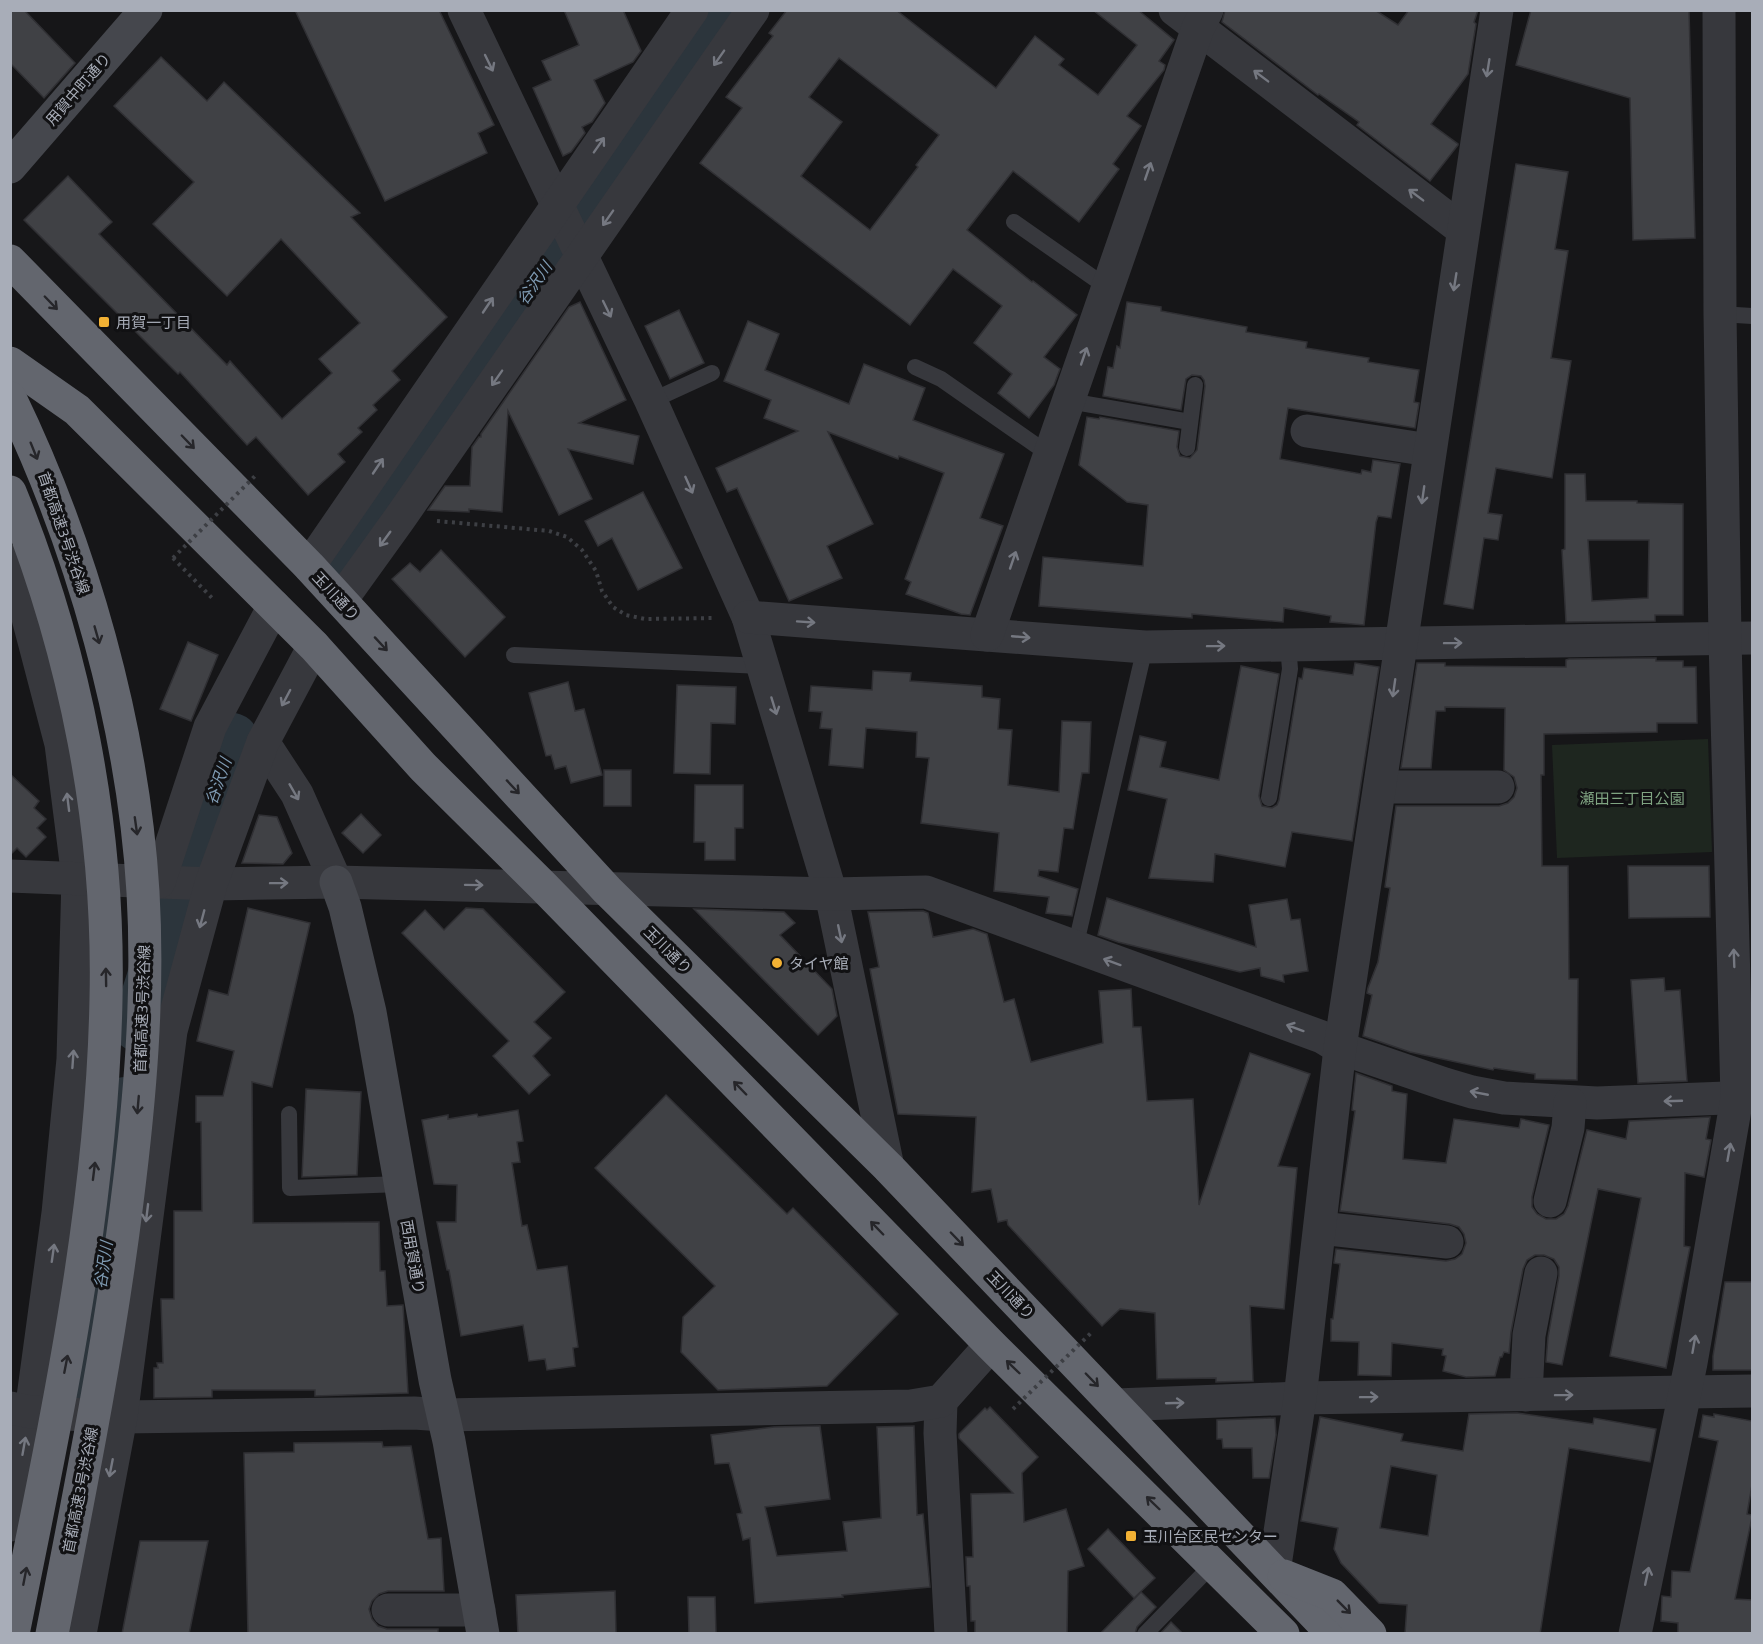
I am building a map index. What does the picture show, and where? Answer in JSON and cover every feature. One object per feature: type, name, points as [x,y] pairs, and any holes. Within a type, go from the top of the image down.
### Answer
[{"type":"highway","name":"玉川通り","points":[[10,261],[309,566],[607,890],[888,1167],[1333,1634]]},
{"type":"highway","points":[[10,363],[77,410],[274,606],[314,646],[423,767],[543,886],[991,1345],[1214,1563],[1283,1634]]},
{"type":"highway","name":"首都高速3号渋谷線","points":[[10,398],[27,432],[80,575],[111,689],[135,819],[144,940],[141,1071],[121,1250],[108,1346],[52,1634]]},
{"type":"highway","points":[[10,492],[44,584],[85,746],[104,895],[106,997],[98,1136],[86,1238],[67,1358],[13,1634]]},
{"type":"highway","points":[[1274,1572],[1332,1595],[1370,1634]]},
{"type":"highway","points":[[1238,1587],[1274,1634]]},
{"type":"street","name":"用賀中町通り","points":[[10,168],[146,10]]},
{"type":"street","points":[[464,10],[651,401],[748,618],[831,894],[888,1167]]},
{"type":"street","points":[[309,566],[693,10]]},
{"type":"street","points":[[340,600],[400,518],[753,10]]},
{"type":"street","points":[[1274,1572],[1300,1398],[1340,1048],[1497,10]]},
{"type":"street","points":[[1635,1634],[1745,1098],[1739,639],[1720,314],[1719,10]]},
{"type":"street","points":[[987,635],[1108,288],[1193,16],[1463,230]]},
{"type":"street","points":[[1307,431],[1429,450]]},
{"type":"street","points":[[10,561],[22,595],[61,744],[78,878],[72,1071],[58,1213],[20,1410],[10,1525]]},
{"type":"street","points":[[159,882],[210,727],[274,606]]},
{"type":"street","points":[[748,618],[1145,647],[1739,639]]},
{"type":"street","points":[[80,1634],[121,1417],[171,1031],[212,884],[263,742],[314,646]]},
{"type":"street","points":[[263,742],[297,794],[336,882]]},
{"type":"street","points":[[1380,787],[1498,787]]},
{"type":"street","points":[[10,876],[212,884],[336,882],[831,894],[926,892],[1322,1038],[1340,1048],[1472,1092],[1504,1098],[1570,1103],[1745,1098]]},
{"type":"street","name":"西用賀通り","points":[[336,882],[345,907],[365,988],[481,1622]]},
{"type":"street","points":[[1550,1201],[1568,1128],[1570,1103]]},
{"type":"street","points":[[1320,1228],[1447,1242]]},
{"type":"street","points":[[1526,1395],[1529,1335],[1542,1273]]},
{"type":"street","points":[[20,1410],[121,1417],[414,1413],[443,1416],[911,1406],[941,1401],[991,1345]]},
{"type":"street","points":[[1116,1405],[1300,1398],[1752,1391]]},
{"type":"street","points":[[941,1401],[940,1433],[951,1634]]},
{"type":"street","points":[[388,1610],[481,1622]]},
{"type":"lane","points":[[1014,222],[1108,288]]},
{"type":"lane","points":[[1720,314],[1752,316]]},
{"type":"lane","points":[[915,367],[941,379],[1050,455]]},
{"type":"lane","points":[[651,401],[712,373]]},
{"type":"lane","points":[[1187,448],[1196,385]]},
{"type":"lane","points":[[1069,401],[1190,422]]},
{"type":"lane","points":[[1269,798],[1290,669],[1288,645]]},
{"type":"lane","points":[[1075,948],[1145,647]]},
{"type":"lane","points":[[514,656],[762,666]]},
{"type":"lane","points":[[289,1114],[290,1188],[401,1184]]},
{"type":"lane","points":[[1145,1634],[1214,1563]]},
{"type":"path","points":[[213,599],[173,558],[255,476]]},
{"type":"path","points":[[400,518],[549,531],[567,537],[582,550],[596,571],[602,591],[613,607],[626,615],[645,619],[748,618]]},
{"type":"path","points":[[1013,1409],[1092,1332]]},
{"type":"green space","name":"瀬田三丁目公園","points":[[1708,739],[1712,852],[1557,858],[1552,745]]},
{"type":"building","points":[[10,10],[24,10],[75,63],[44,98],[10,63]]},
{"type":"building","points":[[295,10],[439,10],[494,125],[478,133],[487,153],[385,201]]},
{"type":"building","points":[[564,10],[623,10],[641,51],[633,62],[594,80],[605,103],[592,122],[582,127],[585,133],[571,152],[563,156],[533,88],[551,80],[542,61],[579,45]]},
{"type":"building","points":[[787,10],[896,10],[996,88],[1035,36],[1064,59],[1059,65],[1098,95],[1137,45],[1093,10],[1138,10],[1174,40],[1159,61],[1165,65],[1164,70],[1127,116],[1141,126],[1113,164],[1119,169],[1079,222],[1013,171],[967,230],[1077,315],[1044,357],[1060,369],[1054,385],[1029,418],[998,393],[1012,374],[974,343],[1002,306],[953,269],[910,325],[700,163],[742,108],[726,97],[773,36],[769,33]],"holes":[[[839,58],[939,135],[916,165],[918,167],[870,230],[801,176],[842,122],[809,97]]]},
{"type":"building","points":[[1225,10],[1375,10],[1398,25],[1409,10],[1478,10],[1474,22],[1476,24],[1468,74],[1431,124],[1458,145],[1430,181],[1357,125],[1359,122],[1318,95],[1222,22]]},
{"type":"building","points":[[1531,10],[1689,10],[1695,238],[1633,240],[1630,98],[1516,65]]},
{"type":"building","points":[[161,57],[207,101],[224,82],[360,213],[351,217],[447,317],[392,371],[400,380],[373,405],[377,410],[358,428],[362,432],[338,454],[345,462],[308,495],[256,437],[247,445],[180,372],[178,374],[24,220],[68,176],[112,222],[99,234],[227,365],[230,361],[282,419],[332,373],[319,359],[360,323],[281,239],[227,296],[153,224],[194,182],[114,106]]},
{"type":"building","points":[[1516,164],[1568,172],[1555,249],[1568,251],[1551,358],[1571,361],[1552,478],[1496,468],[1488,513],[1502,515],[1498,540],[1484,538],[1473,609],[1444,604]]},
{"type":"building","points":[[580,302],[626,400],[579,423],[639,436],[633,464],[568,449],[592,499],[559,515],[508,411],[502,512],[469,509],[469,512],[428,510],[445,486],[470,486],[472,447],[569,307]]},
{"type":"building","points":[[1127,302],[1161,307],[1161,311],[1247,327],[1246,332],[1307,342],[1306,348],[1369,358],[1368,362],[1419,370],[1414,402],[1419,403],[1415,428],[1288,408],[1280,459],[1361,474],[1362,470],[1371,472],[1373,460],[1400,464],[1391,518],[1378,516],[1376,522],[1364,625],[1330,622],[1331,616],[1284,608],[1283,622],[1192,614],[1192,618],[1039,606],[1043,557],[1143,566],[1148,505],[1127,502],[1079,465],[1087,417],[1099,419],[1100,417],[1179,431],[1177,447],[1180,456],[1190,458],[1197,450],[1205,386],[1201,376],[1192,375],[1186,379],[1181,410],[1103,396],[1108,367],[1113,368],[1117,346],[1120,348]]},
{"type":"building","points":[[679,310],[704,363],[670,379],[645,326]]},
{"type":"building","points":[[748,321],[779,334],[765,370],[849,404],[864,364],[925,388],[913,420],[1004,454],[980,518],[1003,526],[970,615],[961,614],[906,594],[911,582],[905,579],[944,473],[899,456],[898,459],[828,432],[873,524],[827,546],[842,578],[789,601],[737,488],[727,492],[716,468],[798,431],[764,418],[771,400],[724,381]]},
{"type":"building","points":[[1565,474],[1585,474],[1586,501],[1683,504],[1683,615],[1655,615],[1655,621],[1566,622],[1562,550],[1565,549]],"holes":[[[1588,540],[1649,540],[1648,598],[1592,601]]]},
{"type":"building","points":[[643,492],[682,568],[638,590],[612,538],[598,546],[585,521]]},
{"type":"building","points":[[441,550],[505,617],[465,657],[392,579],[410,563],[420,572]]},
{"type":"building","points":[[188,642],[218,655],[191,721],[160,709]]},
{"type":"building","points":[[1656,658],[1656,661],[1683,661],[1683,667],[1696,667],[1697,723],[1657,723],[1657,732],[1544,734],[1544,775],[1541,775],[1542,866],[1568,866],[1569,979],[1578,979],[1577,1080],[1535,1079],[1535,1074],[1494,1068],[1493,1070],[1410,1052],[1363,1036],[1372,995],[1367,993],[1378,962],[1390,888],[1385,887],[1396,806],[1499,806],[1508,803],[1514,797],[1517,788],[1514,777],[1504,770],[1505,708],[1445,707],[1445,711],[1436,711],[1431,768],[1401,768],[1417,663],[1445,663],[1445,666],[1566,667],[1566,660],[1569,659]]},
{"type":"building","points":[[1355,663],[1379,667],[1352,841],[1292,832],[1285,867],[1215,854],[1213,882],[1149,878],[1167,799],[1128,790],[1140,736],[1166,742],[1160,767],[1219,780],[1241,666],[1279,674],[1259,796],[1262,806],[1272,808],[1279,800],[1299,678],[1302,679],[1304,668],[1353,675]]},
{"type":"building","points":[[873,671],[911,673],[910,681],[982,686],[982,697],[1000,699],[998,729],[1012,730],[1008,785],[1059,792],[1062,721],[1091,722],[1089,773],[1082,773],[1073,829],[1064,828],[1058,872],[1039,870],[1038,876],[1078,889],[1072,916],[1046,913],[1049,897],[994,891],[999,833],[921,823],[929,758],[916,757],[917,732],[866,728],[863,768],[829,765],[832,729],[820,728],[822,712],[809,711],[811,686],[872,690]]},
{"type":"building","points":[[568,682],[575,711],[584,709],[602,775],[571,783],[566,766],[555,769],[551,755],[546,756],[529,693]]},
{"type":"building","points":[[677,685],[736,687],[735,724],[711,723],[710,774],[674,773]]},
{"type":"building","points":[[604,770],[631,770],[631,806],[604,806]]},
{"type":"building","points":[[10,774],[39,801],[34,808],[46,819],[37,828],[46,837],[26,857],[17,848],[10,855]]},
{"type":"building","points":[[695,785],[743,785],[743,828],[735,828],[735,860],[705,860],[705,842],[694,842]]},
{"type":"building","points":[[361,814],[381,835],[363,853],[342,833]]},
{"type":"building","points":[[259,815],[277,817],[292,853],[283,864],[242,863]]},
{"type":"building","points":[[1628,866],[1709,866],[1710,917],[1629,918]]},
{"type":"building","points":[[1107,898],[1256,947],[1249,905],[1287,899],[1291,920],[1300,919],[1308,971],[1283,975],[1284,982],[1261,976],[1260,968],[1240,972],[1098,935]]},
{"type":"building","points":[[248,908],[310,923],[272,1087],[252,1082],[253,1223],[379,1222],[380,1271],[385,1271],[387,1306],[403,1305],[408,1393],[315,1396],[315,1390],[212,1390],[212,1397],[154,1398],[154,1368],[158,1368],[157,1363],[163,1363],[161,1299],[174,1299],[174,1211],[202,1211],[201,1122],[196,1122],[196,1096],[223,1096],[234,1051],[197,1041],[209,990],[228,995]]},
{"type":"building","points":[[466,908],[483,909],[565,992],[534,1022],[551,1038],[533,1056],[550,1075],[529,1094],[493,1056],[509,1041],[402,933],[425,910],[444,930]]},
{"type":"building","points":[[694,909],[784,912],[795,923],[780,935],[832,989],[837,1016],[818,1035]]},
{"type":"building","points":[[923,911],[928,913],[933,937],[973,929],[987,934],[1004,1002],[1014,999],[1031,1062],[1103,1043],[1099,991],[1131,989],[1133,1027],[1141,1027],[1147,1101],[1193,1099],[1199,1205],[1250,1053],[1310,1074],[1278,1166],[1297,1168],[1284,1309],[1250,1306],[1253,1381],[1216,1382],[1216,1378],[1157,1379],[1155,1313],[1120,1309],[1102,1326],[1008,1225],[1007,1220],[998,1222],[991,1189],[972,1192],[976,1117],[898,1114],[870,969],[879,967],[868,912]]},
{"type":"building","points":[[1664,978],[1665,991],[1680,990],[1687,1081],[1638,1083],[1631,980]]},
{"type":"building","points":[[1356,1073],[1392,1086],[1392,1091],[1407,1094],[1403,1159],[1446,1163],[1454,1119],[1519,1128],[1521,1119],[1549,1125],[1532,1197],[1532,1207],[1537,1214],[1546,1219],[1556,1219],[1564,1214],[1568,1206],[1587,1130],[1626,1139],[1629,1121],[1710,1117],[1706,1139],[1711,1140],[1704,1177],[1685,1173],[1684,1246],[1690,1247],[1666,1368],[1610,1356],[1641,1198],[1598,1189],[1562,1365],[1546,1362],[1559,1267],[1554,1259],[1544,1255],[1535,1255],[1527,1260],[1523,1269],[1509,1353],[1504,1352],[1500,1357],[1495,1376],[1466,1377],[1443,1371],[1446,1356],[1442,1355],[1443,1349],[1392,1343],[1391,1376],[1358,1375],[1359,1342],[1331,1341],[1331,1319],[1333,1319],[1340,1264],[1334,1263],[1336,1249],[1446,1261],[1462,1254],[1466,1243],[1459,1227],[1450,1224],[1340,1211],[1355,1111],[1352,1110]]},
{"type":"building","points":[[306,1089],[361,1092],[357,1175],[302,1177]]},
{"type":"building","points":[[666,1095],[787,1214],[793,1208],[898,1314],[827,1386],[718,1390],[681,1352],[683,1317],[715,1286],[595,1168]]},
{"type":"building","points":[[518,1110],[523,1141],[517,1142],[520,1162],[512,1163],[522,1226],[527,1225],[537,1270],[567,1266],[578,1347],[573,1348],[575,1366],[547,1370],[545,1359],[529,1361],[523,1325],[461,1336],[449,1270],[447,1270],[437,1222],[456,1222],[457,1185],[434,1184],[422,1120],[448,1115],[448,1119],[477,1114],[478,1117]]},
{"type":"building","points":[[1725,1282],[1752,1282],[1752,1370],[1713,1370],[1713,1356]]},
{"type":"building","points":[[990,1407],[1038,1457],[1022,1473],[1024,1522],[1066,1509],[1084,1566],[1068,1571],[1067,1634],[975,1634],[975,1621],[971,1621],[966,1557],[973,1557],[971,1494],[1013,1493],[959,1438],[959,1434],[985,1408],[987,1410]]},
{"type":"building","points":[[1517,1413],[1593,1424],[1594,1418],[1656,1429],[1650,1462],[1569,1448],[1540,1634],[1405,1634],[1407,1605],[1379,1603],[1341,1563],[1334,1549],[1338,1528],[1301,1521],[1320,1417],[1403,1434],[1401,1441],[1463,1451],[1469,1414]],"holes":[[[1391,1466],[1437,1475],[1428,1536],[1380,1528]]]},
{"type":"building","points":[[1714,1414],[1752,1421],[1752,1485],[1747,1514],[1752,1517],[1735,1599],[1752,1600],[1752,1634],[1678,1634],[1678,1623],[1661,1621],[1662,1596],[1671,1597],[1672,1571],[1690,1572],[1718,1441],[1699,1437],[1703,1415],[1714,1417]]},
{"type":"building","points":[[1275,1418],[1276,1435],[1269,1478],[1253,1478],[1252,1448],[1223,1448],[1222,1439],[1217,1439],[1217,1420]]},
{"type":"building","points":[[820,1426],[830,1499],[765,1507],[777,1556],[847,1551],[843,1522],[881,1518],[877,1427],[914,1426],[917,1515],[923,1514],[930,1587],[842,1595],[843,1597],[755,1603],[750,1538],[743,1540],[737,1514],[742,1513],[729,1463],[715,1464],[711,1435],[774,1427]]},
{"type":"building","points":[[382,1442],[383,1447],[411,1446],[428,1539],[441,1538],[444,1591],[388,1591],[379,1594],[372,1601],[369,1609],[372,1619],[378,1626],[387,1629],[438,1629],[438,1634],[248,1634],[244,1453],[294,1452],[294,1443]]},
{"type":"building","points":[[1108,1529],[1155,1578],[1134,1598],[1088,1549]]},
{"type":"building","points":[[140,1541],[208,1541],[189,1634],[122,1634]]},
{"type":"building","points":[[615,1591],[616,1634],[518,1634],[516,1595]]},
{"type":"building","points":[[1141,1592],[1156,1607],[1137,1627],[1135,1634],[1100,1634]]},
{"type":"building","points":[[688,1597],[715,1597],[716,1634],[689,1634]]},
{"type":"building","points":[[1171,1622],[1183,1634],[1160,1634]]},
{"type":"waterway","name":"谷沢川","points":[[346,555],[722,10]]},
{"type":"waterway","name":"谷沢川","points":[[192,857],[232,740]]},
{"type":"waterway","name":"谷沢川","points":[[139,1025],[179,898]]},
{"type":"waterway","name":"谷沢川","points":[[86,1378],[125,1104]]},
{"type":"place","name":"用賀一丁目","points":[[104,322]]},
{"type":"place","name":"タイヤ館","points":[[777,963]]},
{"type":"place","name":"玉川台区民センター","points":[[1131,1536]]}]
